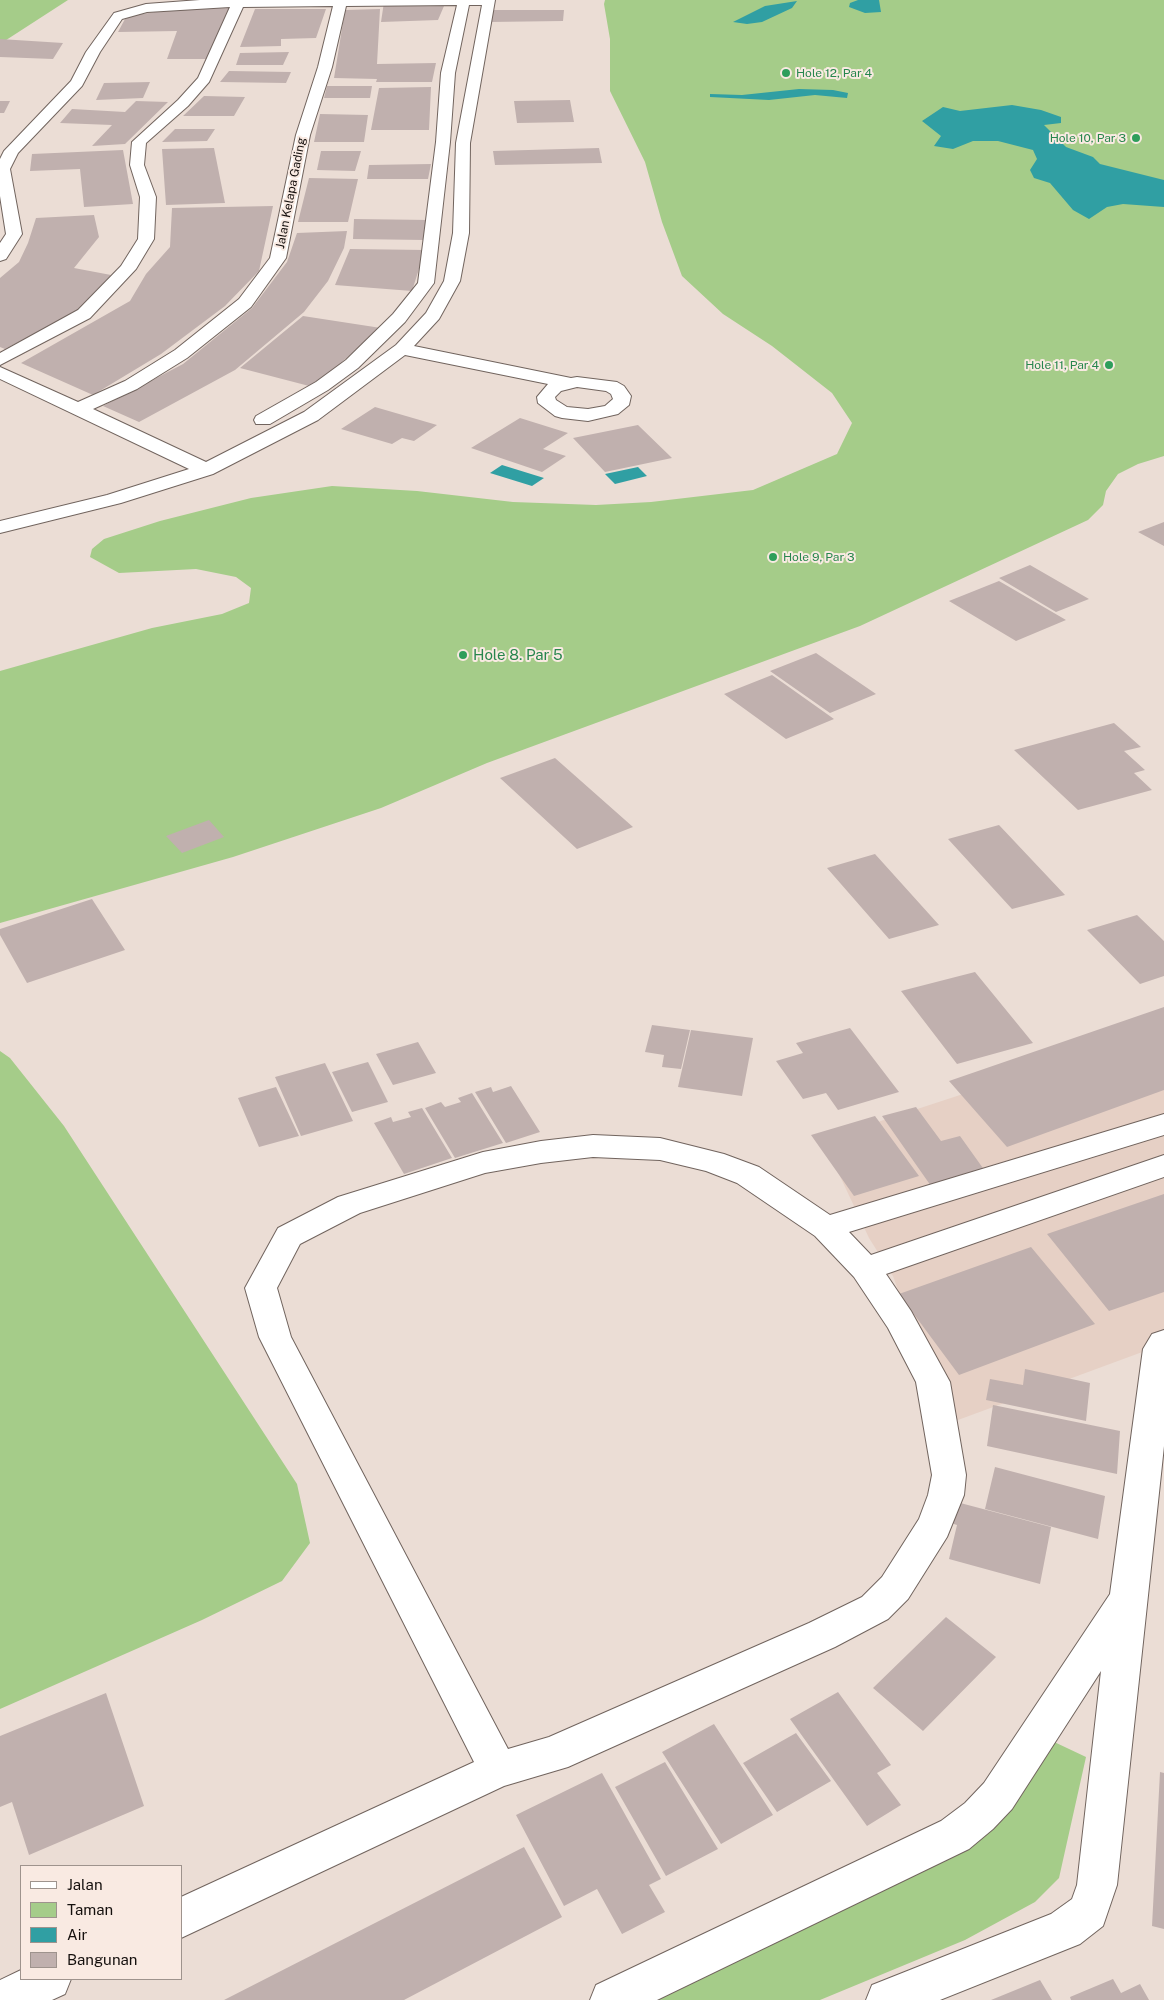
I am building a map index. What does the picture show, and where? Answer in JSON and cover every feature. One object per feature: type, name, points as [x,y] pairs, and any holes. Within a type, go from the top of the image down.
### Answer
[{"type":"street","points":[[0,150],[68,82],[99,20],[118,11],[138,6],[216,0]]},
{"type":"street","points":[[0,256],[14,234],[4,170],[11,151],[77,83],[112,21],[123,14],[146,8],[240,2],[340,0],[489,1],[463,143],[461,233],[452,281],[433,315],[402,349],[311,416],[198,461],[114,499],[0,527]]},
{"type":"street","name":"Jalan Kelapa Gading","points":[[79,409],[131,385],[181,354],[245,303],[278,258],[303,135],[325,67],[340,0]]},
{"type":"street","points":[[246,429],[322,386],[352,364],[399,318],[426,283],[443,142],[448,73],[464,0]]},
{"type":"street","points":[[0,360],[84,314],[128,269],[146,238],[148,197],[137,165],[139,142],[159,122],[183,103],[204,79],[240,2]]},
{"type":"street","points":[[443,142],[463,143]]},
{"type":"street","points":[[402,349],[570,383]]},
{"type":"street","points":[[0,372],[198,461]]},
{"type":"street","points":[[0,516],[198,461]]},
{"type":"street","points":[[826,1228],[1164,1124]]},
{"type":"street","points":[[182,1918],[498,1770],[554,1754],[822,1635],[875,1608],[895,1588],[934,1526],[946,1495],[949,1474],[933,1382],[900,1320],[865,1269],[826,1228],[748,1175],[713,1162],[660,1149],[593,1146],[541,1152],[483,1164],[349,1205],[289,1236],[261,1288],[275,1337],[498,1770]]},
{"type":"street","points":[[865,1269],[1164,1166]]},
{"type":"street","points":[[887,2000],[1065,1929],[1088,1912],[1097,1885],[1128,1597],[1160,1349],[1164,1343]]},
{"type":"street","points":[[611,2000],[955,1835],[979,1816],[998,1796],[1128,1597]]},
{"type":"street","points":[[5,2000],[48,1980]]},
{"type":"shaded area","points":[[1164,1028],[1164,1344],[939,1427],[914,1335],[893,1276],[869,1238],[823,1140]]},
{"type":"green space","points":[[0,0],[68,0],[0,44]]},
{"type":"green space","points":[[605,0],[1164,0],[1164,456],[1138,464],[1118,474],[1106,491],[1103,505],[1088,520],[860,626],[487,763],[381,808],[233,857],[0,923],[0,671],[152,628],[222,614],[249,603],[251,588],[236,577],[196,569],[119,573],[90,557],[92,549],[104,539],[160,521],[251,498],[332,486],[417,491],[513,502],[596,505],[651,502],[753,490],[837,454],[852,423],[832,393],[772,346],[723,314],[682,276],[662,222],[645,162],[610,91],[610,39],[604,4]]},
{"type":"green space","points":[[0,1051],[10,1058],[64,1126],[297,1484],[310,1543],[282,1581],[202,1620],[0,1709]]},
{"type":"green space","points":[[1050,1740],[1086,1757],[1059,1878],[1035,1902],[965,1940],[820,2000],[649,2000],[987,1831]]},
{"type":"water","points":[[858,0],[879,0],[881,12],[865,13],[849,7],[850,3]]},
{"type":"water","points":[[797,1],[792,8],[762,22],[747,24],[733,22],[765,6]]},
{"type":"water","points":[[799,89],[833,90],[848,93],[847,98],[815,95],[769,100],[710,97],[710,94],[742,95]]},
{"type":"water","points":[[1012,105],[1041,110],[1061,117],[1061,123],[1044,125],[1066,147],[1093,157],[1100,164],[1164,180],[1164,207],[1123,204],[1107,207],[1089,219],[1073,210],[1050,183],[1034,178],[1030,170],[1037,159],[1033,150],[998,141],[973,141],[953,149],[934,146],[941,136],[922,121],[943,107],[960,111]]},
{"type":"water","points":[[502,465],[544,478],[532,486],[490,473]]},
{"type":"water","points":[[638,467],[647,476],[615,484],[605,474]]},
{"type":"building","points":[[384,2],[435,2],[444,6],[438,20],[381,22]]},
{"type":"building","points":[[230,8],[210,59],[167,59],[177,31],[118,32],[125,19],[135,15],[175,9]]},
{"type":"building","points":[[255,9],[326,9],[316,38],[281,39],[281,46],[240,47]]},
{"type":"building","points":[[380,9],[377,64],[436,63],[432,82],[376,82],[377,79],[334,78],[345,10]]},
{"type":"building","points":[[490,10],[564,10],[563,21],[489,22]]},
{"type":"building","points":[[0,39],[63,43],[53,59],[0,57]]},
{"type":"building","points":[[289,52],[283,65],[236,65],[240,53]]},
{"type":"building","points":[[229,71],[291,72],[286,83],[220,82]]},
{"type":"building","points":[[150,82],[143,98],[96,100],[104,83]]},
{"type":"building","points":[[327,86],[372,86],[370,98],[324,98]]},
{"type":"building","points":[[431,87],[429,130],[371,130],[379,88]]},
{"type":"building","points":[[204,96],[245,97],[234,116],[183,116]]},
{"type":"building","points":[[570,100],[574,122],[517,123],[514,101]]},
{"type":"building","points":[[0,101],[10,101],[4,113],[0,113]]},
{"type":"building","points":[[136,101],[168,102],[125,144],[92,146],[112,125],[60,123],[72,109],[125,112]]},
{"type":"building","points":[[320,114],[368,115],[364,142],[314,142]]},
{"type":"building","points":[[175,129],[215,129],[207,141],[162,142]]},
{"type":"building","points":[[214,148],[225,203],[166,205],[162,149]]},
{"type":"building","points":[[599,148],[602,163],[495,165],[493,151]]},
{"type":"building","points":[[123,150],[133,204],[84,207],[80,169],[30,171],[32,154]]},
{"type":"building","points":[[321,151],[361,151],[355,171],[317,170]]},
{"type":"building","points":[[431,164],[428,179],[367,179],[369,165]]},
{"type":"building","points":[[309,178],[358,179],[348,222],[298,222]]},
{"type":"building","points":[[273,206],[259,271],[225,306],[161,354],[93,395],[21,363],[130,301],[146,274],[170,247],[172,208]]},
{"type":"building","points":[[94,215],[99,237],[74,268],[111,275],[77,312],[5,349],[0,347],[0,278],[19,262],[28,243],[36,218]]},
{"type":"building","points":[[354,219],[429,220],[424,240],[353,239]]},
{"type":"building","points":[[347,231],[344,248],[328,281],[304,312],[235,370],[139,422],[103,406],[183,364],[252,308],[287,262],[297,233]]},
{"type":"building","points":[[350,249],[425,250],[412,291],[335,285]]},
{"type":"building","points":[[303,316],[381,328],[313,387],[240,368]]},
{"type":"building","points":[[375,407],[437,425],[414,441],[402,438],[392,444],[341,429]]},
{"type":"building","points":[[520,418],[568,433],[543,449],[566,456],[542,472],[471,448]]},
{"type":"building","points":[[638,425],[672,458],[605,472],[573,438]]},
{"type":"building","points":[[1164,522],[1164,546],[1138,532]]},
{"type":"building","points":[[1030,565],[1089,599],[1056,612],[999,578]]},
{"type":"building","points":[[999,581],[1066,620],[1016,641],[949,601]]},
{"type":"building","points":[[816,653],[876,694],[830,713],[770,671]]},
{"type":"building","points":[[772,675],[834,719],[786,739],[724,694]]},
{"type":"building","points":[[1114,723],[1141,747],[1124,751],[1145,770],[1134,773],[1152,790],[1078,810],[1014,750]]},
{"type":"building","points":[[555,758],[633,827],[577,849],[500,778]]},
{"type":"building","points":[[209,820],[224,837],[182,853],[166,836]]},
{"type":"building","points":[[999,825],[1065,895],[1012,909],[948,839]]},
{"type":"building","points":[[875,854],[939,925],[889,939],[827,868]]},
{"type":"building","points":[[92,899],[125,950],[27,983],[0,935],[0,929]]},
{"type":"building","points":[[1137,915],[1164,941],[1164,976],[1140,984],[1087,930]]},
{"type":"building","points":[[975,972],[1033,1043],[957,1064],[901,991]]},
{"type":"building","points":[[1164,1007],[1164,1090],[1007,1147],[949,1081]]},
{"type":"building","points":[[652,1025],[690,1030],[681,1069],[662,1067],[664,1055],[645,1052]]},
{"type":"building","points":[[850,1028],[899,1092],[838,1110],[826,1093],[803,1099],[776,1061],[803,1053],[796,1043]]},
{"type":"building","points":[[691,1030],[753,1038],[742,1096],[678,1087]]},
{"type":"building","points":[[418,1042],[436,1073],[393,1085],[376,1054]]},
{"type":"building","points":[[368,1062],[388,1102],[352,1112],[332,1072]]},
{"type":"building","points":[[325,1063],[353,1121],[301,1136],[275,1077]]},
{"type":"building","points":[[511,1086],[540,1132],[506,1143],[475,1092],[491,1087],[493,1092]]},
{"type":"building","points":[[276,1087],[299,1136],[259,1147],[238,1098]]},
{"type":"building","points":[[472,1093],[503,1143],[455,1158],[425,1108],[441,1102],[445,1107],[461,1102],[458,1098]]},
{"type":"building","points":[[916,1107],[941,1141],[960,1136],[985,1171],[931,1186],[882,1116]]},
{"type":"building","points":[[422,1108],[452,1158],[404,1174],[374,1123],[391,1117],[393,1122],[411,1117],[408,1112]]},
{"type":"building","points":[[875,1116],[919,1176],[854,1196],[811,1135]]},
{"type":"building","points":[[1164,1194],[1164,1292],[1109,1311],[1047,1234]]},
{"type":"building","points":[[1031,1247],[1095,1324],[959,1375],[899,1294]]},
{"type":"building","points":[[1025,1369],[1090,1383],[1086,1421],[986,1400],[990,1379],[1023,1385]]},
{"type":"building","points":[[993,1405],[1120,1431],[1117,1474],[987,1446]]},
{"type":"building","points":[[995,1467],[1105,1496],[1098,1539],[985,1509]]},
{"type":"building","points":[[949,1500],[1051,1527],[1040,1584],[949,1559],[957,1525],[945,1521]]},
{"type":"building","points":[[946,1617],[996,1657],[923,1731],[873,1688]]},
{"type":"building","points":[[838,1692],[891,1765],[877,1773],[901,1805],[867,1826],[790,1719]]},
{"type":"building","points":[[106,1693],[144,1806],[29,1855],[12,1802],[0,1807],[0,1736]]},
{"type":"building","points":[[714,1724],[773,1815],[721,1844],[662,1752]]},
{"type":"building","points":[[796,1733],[831,1781],[777,1812],[743,1763]]},
{"type":"building","points":[[665,1762],[718,1849],[666,1876],[615,1787]]},
{"type":"building","points":[[1160,1772],[1164,1773],[1164,1929],[1152,1926]]},
{"type":"building","points":[[602,1773],[661,1879],[649,1885],[665,1912],[622,1934],[597,1889],[564,1906],[516,1815]]},
{"type":"building","points":[[524,1847],[562,1917],[404,2000],[224,2000]]},
{"type":"building","points":[[1113,1979],[1121,1993],[1140,1984],[1149,2000],[1071,2000],[1070,1997]]},
{"type":"building","points":[[1040,1980],[1052,2000],[991,2000]]},
{"type":"place","name":"Hole 12, Par 4","points":[[786,73]]},
{"type":"place","name":"Hole 10, Par 3","points":[[1136,138]]},
{"type":"place","name":"Hole 11, Par 4","points":[[1109,365]]},
{"type":"place","name":"Hole 9, Par 3","points":[[773,557]]},
{"type":"place","name":"Hole 8. Par 5","points":[[463,655]]}]
